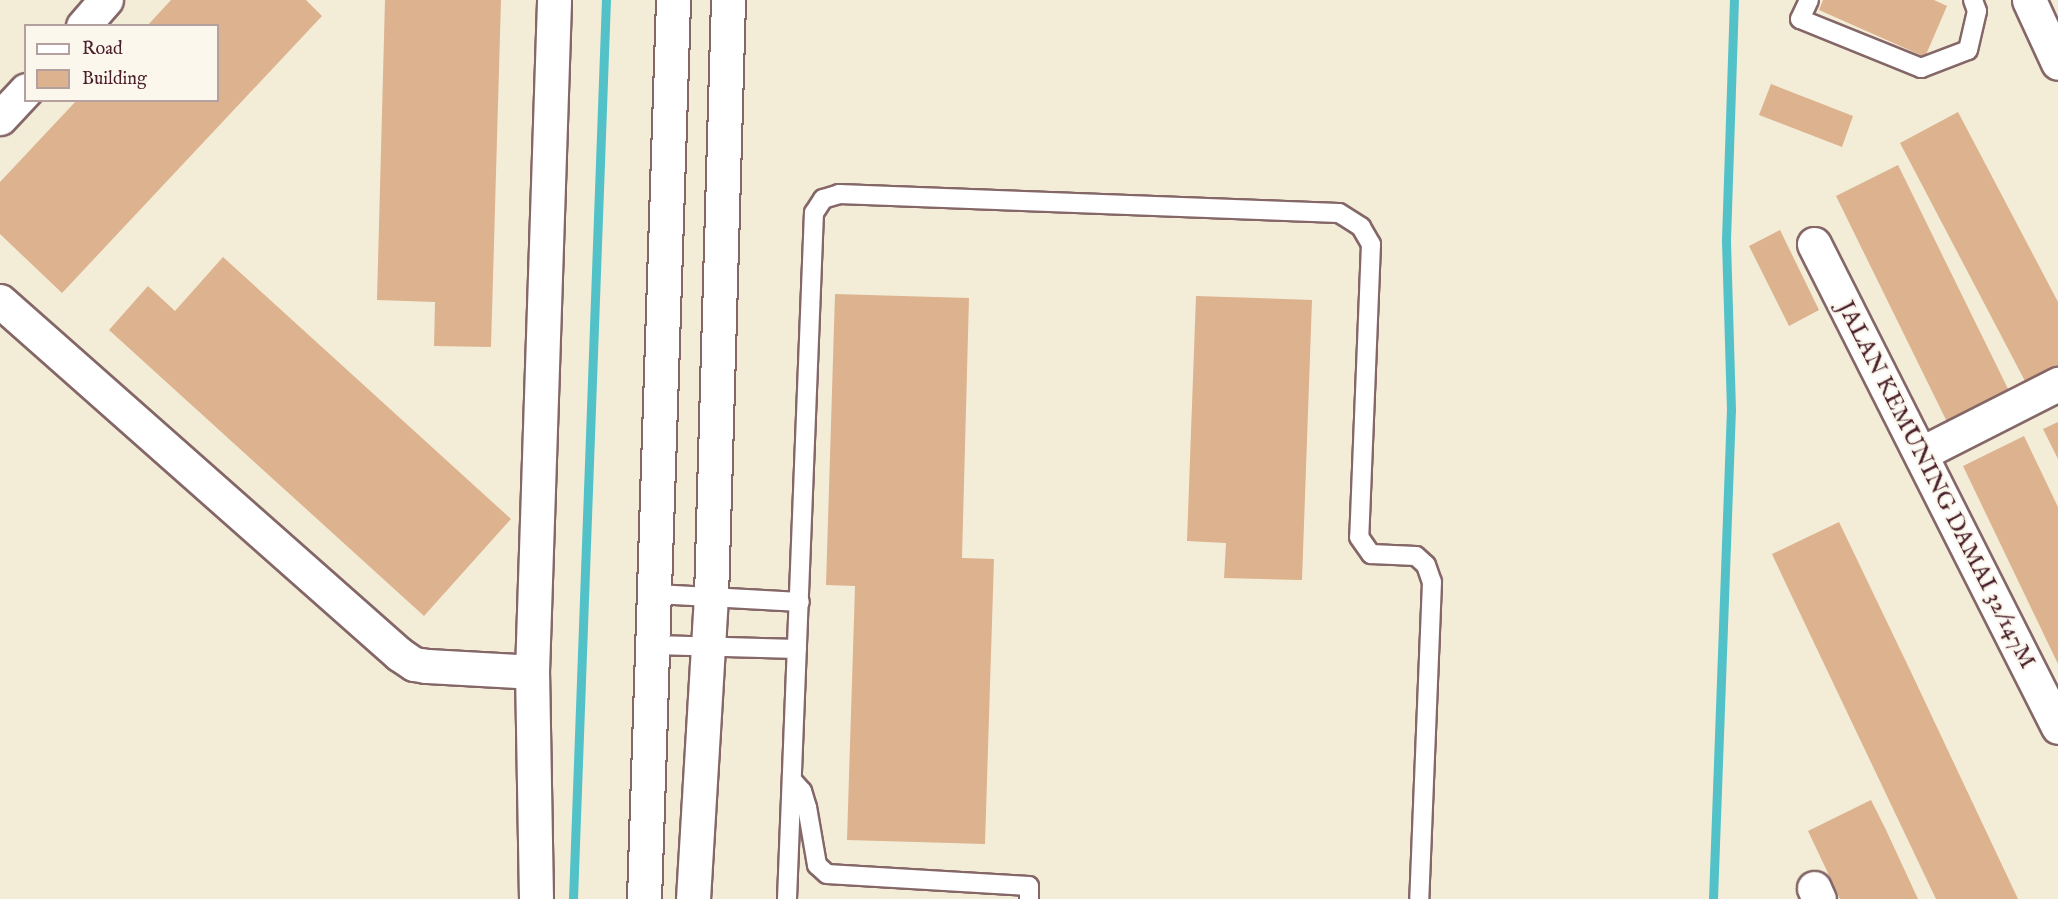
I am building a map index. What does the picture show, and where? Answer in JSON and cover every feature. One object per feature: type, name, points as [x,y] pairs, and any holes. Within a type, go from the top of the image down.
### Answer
[{"type":"street","points":[[85,24],[106,0]]},
{"type":"street","points":[[536,899],[532,672],[554,0]]},
{"type":"street","points":[[644,899],[656,594],[673,0]]},
{"type":"street","points":[[693,899],[711,597],[728,0]]},
{"type":"street","points":[[2029,0],[2058,63]]},
{"type":"street","points":[[0,118],[24,92]]},
{"type":"street","name":"JALAN KEMUNING DAMAI 32/147M","points":[[1814,244],[1922,453],[2058,727]]},
{"type":"street","points":[[0,301],[407,659],[426,666],[532,672]]},
{"type":"street","points":[[1922,453],[2058,384]]},
{"type":"lane","points":[[1809,0],[1800,19],[1921,68],[1968,50],[1977,11],[1972,0]]},
{"type":"lane","points":[[787,899],[814,213],[823,199],[839,194],[1339,213],[1361,227],[1371,244],[1359,537],[1371,554],[1416,556],[1426,565],[1432,582],[1419,899]]},
{"type":"lane","points":[[656,594],[800,602]]},
{"type":"lane","points":[[654,645],[797,649]]},
{"type":"lane","points":[[792,780],[802,791],[807,807],[817,866],[827,874],[1029,886],[1029,899]]},
{"type":"building","points":[[171,0],[306,0],[322,16],[62,293],[0,234],[0,182],[75,102],[219,102],[219,24],[149,24]]},
{"type":"building","points":[[385,0],[501,0],[491,347],[434,346],[435,302],[377,300]]},
{"type":"building","points":[[1823,0],[1934,0],[1947,6],[1925,57],[1819,10]]},
{"type":"building","points":[[1771,84],[1853,116],[1842,147],[1759,115]]},
{"type":"building","points":[[1958,112],[2058,302],[2058,366],[2026,383],[1900,143]]},
{"type":"building","points":[[1898,165],[2013,399],[1951,430],[1836,196]]},
{"type":"building","points":[[1780,230],[1819,310],[1789,326],[1749,246]]},
{"type":"building","points":[[223,257],[511,519],[424,616],[109,330],[148,286],[175,311]]},
{"type":"building","points":[[835,294],[969,298],[962,558],[994,559],[985,844],[847,840],[855,586],[826,585]]},
{"type":"building","points":[[1196,296],[1312,300],[1302,580],[1224,578],[1226,543],[1187,541]]},
{"type":"building","points":[[2058,422],[2058,459],[2043,429]]},
{"type":"building","points":[[2024,436],[2058,507],[2058,664],[1963,466]]},
{"type":"building","points":[[1839,522],[2018,899],[1936,899],[1786,584],[1772,554]]},
{"type":"building","points":[[1871,800],[1918,899],[1840,899],[1808,831]]},
{"type":"waterway","points":[[573,899],[606,0]]},
{"type":"waterway","points":[[1713,899],[1731,410],[1726,240],[1734,0]]}]
